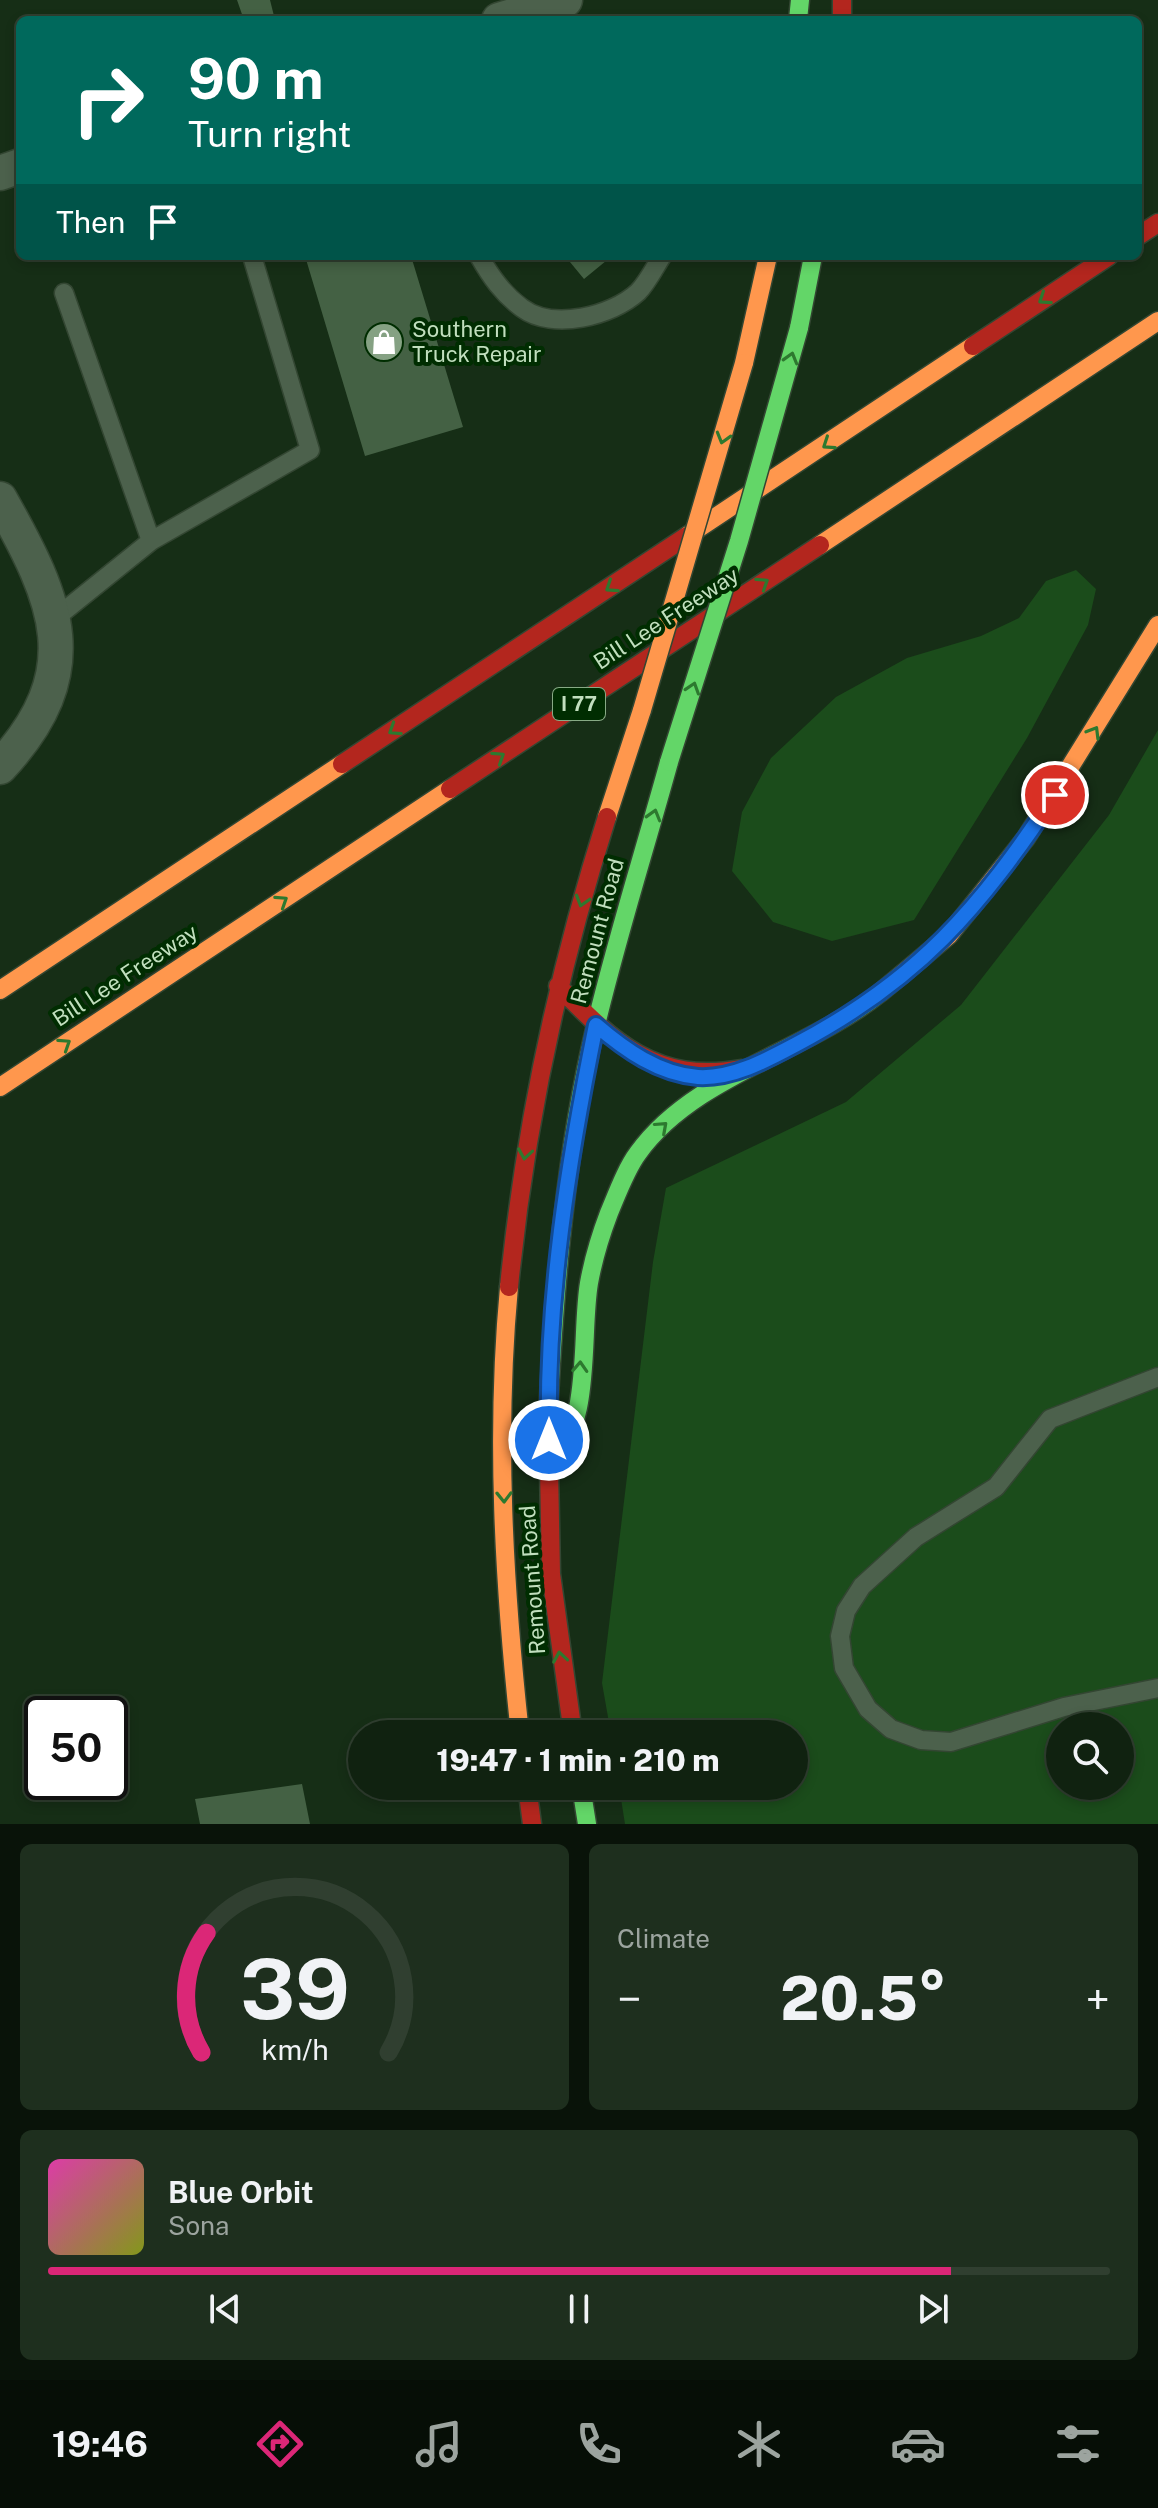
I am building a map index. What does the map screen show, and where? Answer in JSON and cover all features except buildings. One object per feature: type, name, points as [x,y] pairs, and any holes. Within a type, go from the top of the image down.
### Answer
[{"type":"main road","name":"Remount Road","points":[[519,1720],[504,1522],[505,1354],[525,1155],[558,986],[744,363],[767,260]]},
{"type":"main road","name":"Remount Road","points":[[571,1720],[554,1613],[549,1462],[555,1277],[574,1135],[596,1025],[669,762],[739,541],[799,328],[812,260]]},
{"type":"main road","points":[[0,990],[1103,260]]},
{"type":"main road","name":"Bill Lee Freeway","points":[[0,1087],[1158,321]]},
{"type":"main road","points":[[549,1462],[563,1451],[575,1427],[589,1282],[609,1214],[627,1171],[646,1142],[675,1115],[871,1000],[949,935],[1026,838],[1158,625]]},
{"type":"main road","points":[[558,986],[596,1025],[642,1058],[683,1074],[714,1076],[767,1059]]},
{"type":"main road","points":[[529,1800],[532,1824]]},
{"type":"main road","points":[[583,1800],[587,1824]]},
{"type":"street","points":[[512,16],[565,0]]},
{"type":"street","points":[[0,499],[50,604],[55,673],[46,706],[28,737],[0,767]]},
{"type":"lane","points":[[53,620],[151,541],[310,450],[253,260]]},
{"type":"lane","points":[[481,260],[494,283],[525,311],[562,319],[605,314],[638,292],[659,260]]},
{"type":"lane","points":[[64,293],[151,541]]},
{"type":"lane","points":[[1158,1377],[1050,1419],[996,1487],[916,1537],[862,1586],[846,1611],[840,1636],[844,1668],[868,1709],[891,1729],[921,1740],[951,1742],[1064,1707],[1158,1688]]},
{"type":"green space","points":[[1076,570],[1096,589],[1088,625],[1027,738],[914,920],[832,941],[773,922],[732,871],[742,812],[771,758],[836,697],[907,658],[981,636],[1019,618],[1046,581]]},
{"type":"green space","points":[[1158,730],[1158,1824],[625,1824],[621,1800],[808,1800],[808,1720],[609,1720],[602,1683],[653,1262],[666,1188],[846,1102],[961,1005],[1109,815]]},
{"type":"traffic: fast","points":[[798,16],[800,0]]},
{"type":"traffic: fast","points":[[799,328],[812,260]]},
{"type":"traffic: fast","points":[[669,762],[739,541],[799,328]]},
{"type":"traffic: fast","points":[[548,1415],[563,1219],[585,1073],[613,959],[669,762]]},
{"type":"traffic: fast","points":[[549,1462],[563,1447],[573,1427],[582,1380],[593,1266],[609,1213],[638,1153],[662,1126],[689,1103],[821,1031],[881,992]]},
{"type":"traffic: fast","points":[[583,1800],[587,1824]]},
{"type":"traffic: slow","points":[[744,363],[767,260]]},
{"type":"traffic: slow","points":[[820,545],[1158,321]]},
{"type":"traffic: slow","points":[[687,536],[973,346]]},
{"type":"traffic: slow","points":[[642,710],[744,363]]},
{"type":"traffic: slow","points":[[881,992],[949,935],[1026,838],[1158,625]]},
{"type":"traffic: slow","points":[[607,817],[642,710]]},
{"type":"traffic: slow","points":[[0,990],[342,764]]},
{"type":"traffic: slow","points":[[0,1087],[450,789]]},
{"type":"traffic: slow","points":[[509,1287],[503,1399],[503,1511],[519,1720]]},
{"type":"traffic: jam","points":[[842,0],[842,16]]},
{"type":"traffic: jam","points":[[1142,233],[1158,223]]},
{"type":"traffic: jam","points":[[973,346],[1103,260]]},
{"type":"traffic: jam","points":[[342,764],[687,536]]},
{"type":"traffic: jam","points":[[450,789],[820,545]]},
{"type":"traffic: jam","points":[[509,1287],[524,1167],[546,1049],[573,933],[607,817]]},
{"type":"traffic: jam","points":[[558,986],[618,1041],[661,1064],[711,1072],[741,1069]]},
{"type":"traffic: jam","points":[[548,1415],[551,1574],[571,1720]]},
{"type":"traffic: jam","points":[[529,1800],[532,1824]]},
{"type":"place","name":"Southern Truck Repair","points":[[384,342]]},
{"type":"route","points":[[549,1440],[549,1374],[555,1277],[574,1135],[596,1025],[634,1054],[683,1074],[714,1076],[767,1059],[823,1030],[915,967],[988,891],[1055,795]]}]
